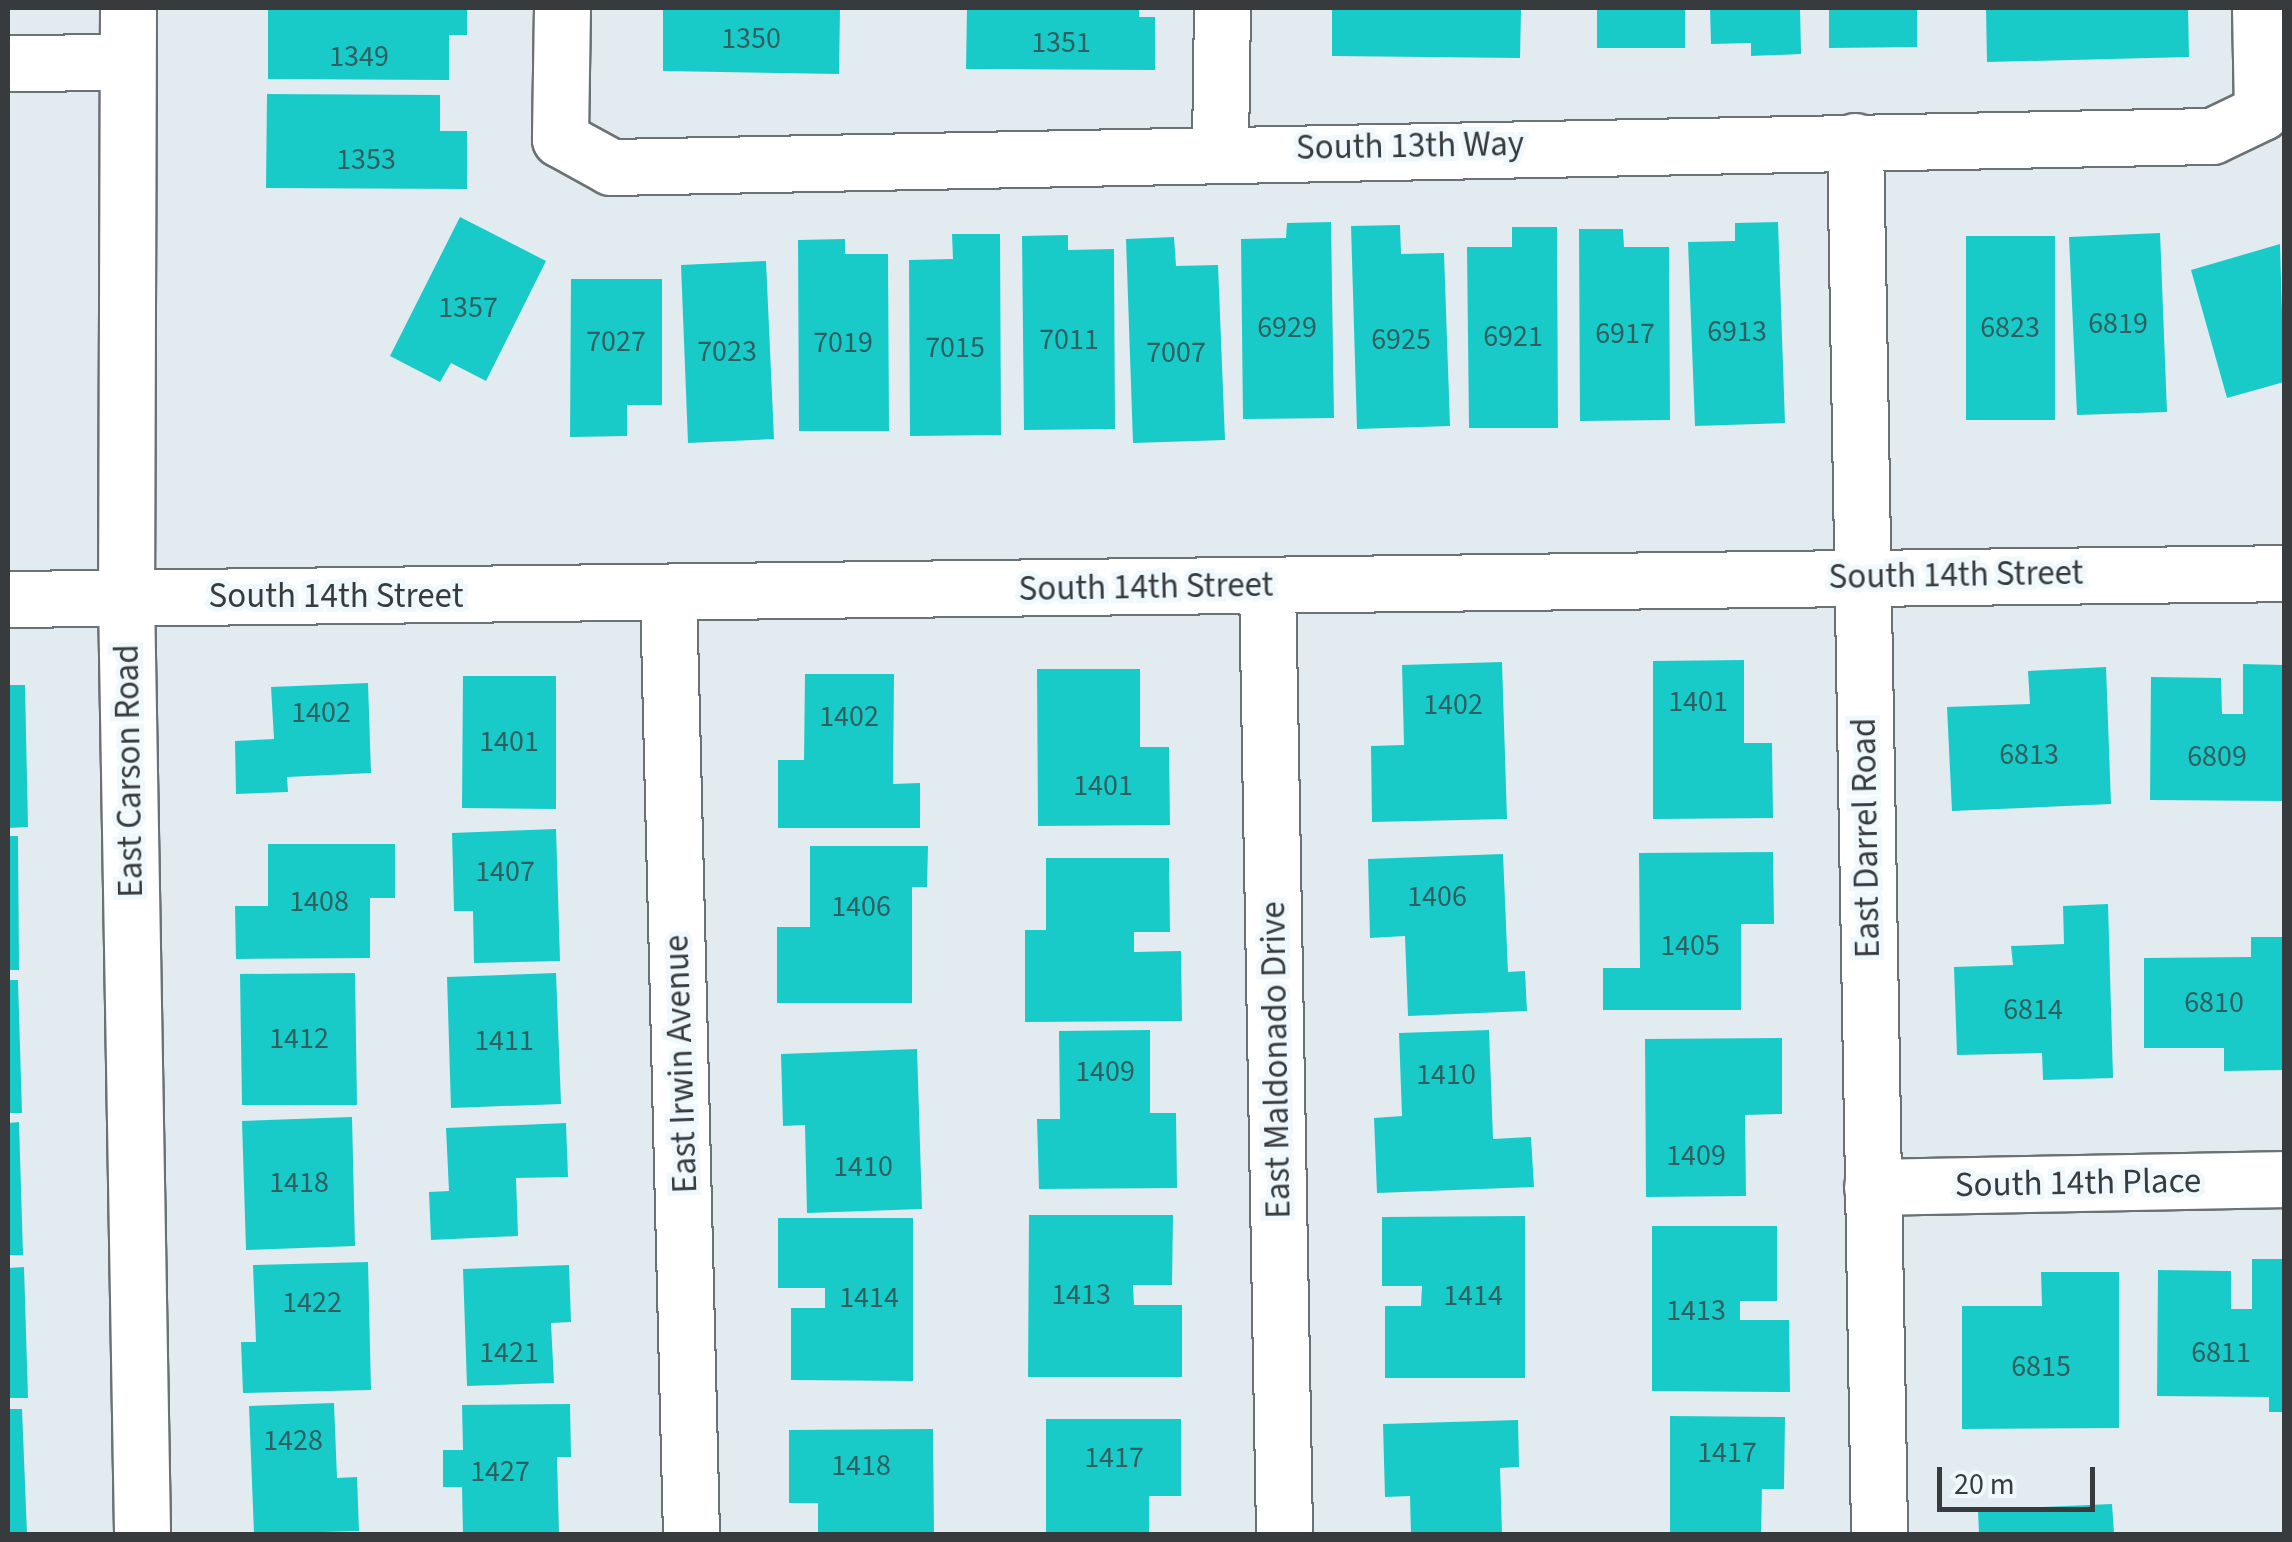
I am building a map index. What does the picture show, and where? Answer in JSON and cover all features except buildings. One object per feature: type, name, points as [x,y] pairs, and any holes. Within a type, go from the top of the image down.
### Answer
[{"type":"street","name":"East Carson Road","points":[[128,8],[126,596],[142,1534]]},
{"type":"street","name":"South 13th Way","points":[[562,8],[560,138],[610,167],[1220,148],[2212,136],[2262,112],[2260,8]]},
{"type":"street","points":[[1220,148],[1222,8]]},
{"type":"street","points":[[8,62],[127,62]]},
{"type":"street","name":"East Darrel Road","points":[[1855,141],[1879,1534]]},
{"type":"street","name":"South 14th Street","points":[[8,599],[2284,573]]},
{"type":"street","name":"East Maldonado Drive","points":[[1267,585],[1284,1534]]},
{"type":"street","name":"East Irwin Avenue","points":[[668,593],[691,1534]]},
{"type":"street","name":"South 14th Place","points":[[1872,1187],[2284,1179]]}]
